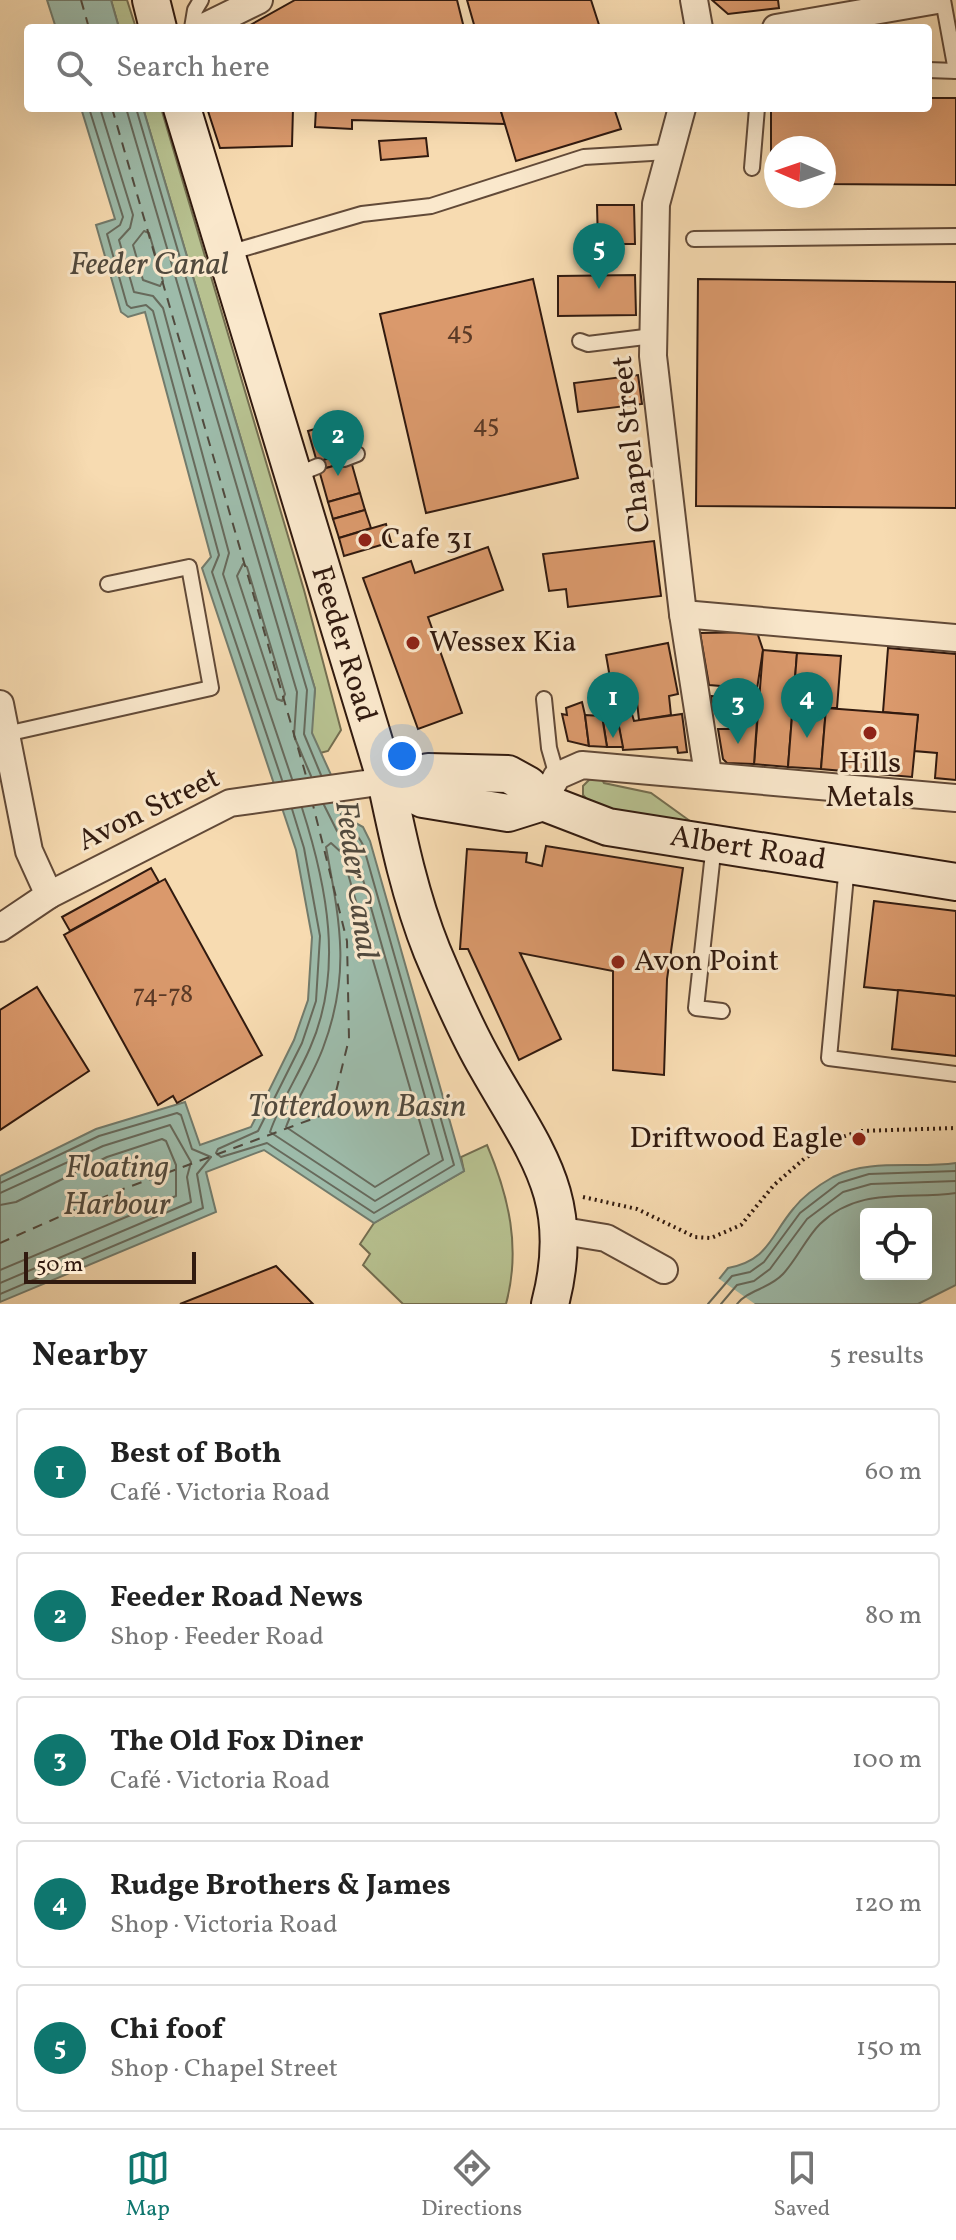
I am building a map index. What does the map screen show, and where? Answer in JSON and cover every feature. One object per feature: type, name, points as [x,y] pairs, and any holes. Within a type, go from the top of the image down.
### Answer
[{"type":"street","points":[[151,0],[157,24]]},
{"type":"street","points":[[210,24],[259,0]]},
{"type":"street","points":[[694,0],[698,24]]},
{"type":"street","points":[[789,24],[836,9],[940,0]]},
{"type":"street","name":"Feeder Road","points":[[183,112],[225,254],[305,471],[370,783],[405,870],[432,951],[486,1065],[549,1174],[558,1260],[550,1304]]},
{"type":"street","name":"Chapel Street","points":[[681,112],[656,204],[653,336],[683,614],[708,774]]},
{"type":"street","points":[[683,614],[956,638]]},
{"type":"street","points":[[0,704],[29,851],[49,895]]},
{"type":"street","points":[[550,789],[582,765],[956,798]]},
{"type":"street","name":"Albert Road","points":[[370,783],[428,772],[508,774],[528,785],[550,789],[608,827],[956,882]]},
{"type":"street","name":"Avon Street","points":[[0,928],[49,895],[197,817],[230,803],[275,794],[370,783]]},
{"type":"street","points":[[557,1230],[606,1238],[664,1270]]},
{"type":"lane","points":[[193,24],[201,0]]},
{"type":"lane","points":[[932,70],[956,71],[940,0]]},
{"type":"lane","points":[[752,168],[757,112]]},
{"type":"lane","points":[[225,254],[362,214],[431,206],[584,157],[668,152]]},
{"type":"lane","points":[[694,239],[956,236]]},
{"type":"lane","points":[[580,341],[588,344],[653,336]]},
{"type":"lane","points":[[6,734],[211,688],[189,567],[108,584]]},
{"type":"lane","points":[[544,699],[550,789]]},
{"type":"lane","points":[[714,843],[696,1008],[722,1011]]},
{"type":"lane","points":[[847,865],[829,1058],[956,1074]]},
{"type":"path","points":[[600,1200],[637,1209],[695,1237],[711,1238],[741,1225],[774,1185],[805,1158],[839,1138],[861,1131],[956,1128]]},
{"type":"green space","points":[[111,0],[127,0],[135,24],[118,24]]},
{"type":"green space","points":[[144,112],[162,112],[304,590],[341,730],[328,751],[320,753],[311,733],[315,689]]},
{"type":"green space","points":[[601,778],[604,783],[651,793],[690,821],[691,827],[618,815],[592,804],[583,795],[583,786],[590,779]]},
{"type":"green space","points":[[487,1145],[507,1203],[510,1223],[512,1263],[506,1304],[403,1304],[363,1265],[370,1254],[360,1244],[374,1223],[464,1171],[461,1157]]},
{"type":"water","points":[[47,0],[111,0],[118,24],[55,24]]},
{"type":"water","points":[[82,112],[144,112],[315,689],[312,733],[352,821],[363,827],[370,841],[464,1171],[374,1223],[264,1150],[206,1172],[216,1212],[0,1302],[0,1176],[96,1129],[185,1102],[200,1145],[251,1127],[294,1040],[308,1000],[312,937],[296,850],[202,568],[211,557],[145,312],[128,317],[121,312],[96,225],[115,219]]},
{"type":"water","points":[[956,1163],[956,1285],[918,1304],[699,1304],[728,1268],[761,1253],[798,1203],[812,1191],[847,1171],[878,1166]]},
{"type":"pier","points":[[715,1276],[755,1304],[695,1304]]},
{"type":"building","points":[[295,0],[457,0],[463,24],[252,24]]},
{"type":"building","points":[[467,0],[591,0],[599,24],[474,24]]},
{"type":"building","points":[[712,0],[778,0],[779,8],[728,14]]},
{"type":"building","points":[[932,98],[956,98],[956,185],[836,184],[836,136],[771,136],[771,112],[932,112]]},
{"type":"building","points":[[208,112],[293,112],[292,146],[220,148]]},
{"type":"building","points":[[316,112],[501,112],[505,124],[352,120],[352,129],[315,127]]},
{"type":"building","points":[[501,112],[615,112],[621,129],[516,161]]},
{"type":"building","points":[[426,138],[428,156],[381,160],[379,141]]},
{"type":"building","points":[[597,205],[634,205],[635,244],[598,244]]},
{"type":"building","points":[[635,275],[636,315],[558,316],[558,276]]},
{"type":"building","points":[[533,279],[578,478],[426,513],[380,314]]},
{"type":"building","points":[[698,279],[956,282],[956,508],[696,506]]},
{"type":"building","points":[[638,375],[642,404],[578,412],[574,383]]},
{"type":"building","points":[[350,419],[359,449],[317,462],[308,431]]},
{"type":"building","points":[[342,454],[345,463],[319,470],[317,462]]},
{"type":"building","points":[[351,461],[360,493],[328,502],[319,470]]},
{"type":"building","points":[[360,493],[365,510],[333,519],[328,502]]},
{"type":"building","points":[[365,510],[371,528],[339,538],[333,519]]},
{"type":"building","name":"Cafe 31","points":[[386,524],[391,542],[344,556],[339,538]]},
{"type":"building","points":[[654,541],[661,596],[568,607],[566,589],[549,591],[543,554]]},
{"type":"building","points":[[488,547],[503,590],[428,617],[462,713],[418,729],[363,578],[411,561],[415,573]]},
{"type":"building","points":[[757,632],[763,650],[757,689],[709,685],[700,633]]},
{"type":"building","points":[[668,643],[678,694],[669,696],[671,715],[639,720],[637,702],[615,706],[606,655]]},
{"type":"building","points":[[888,648],[956,654],[956,780],[935,778],[937,753],[914,751],[918,715],[883,712]]},
{"type":"building","points":[[763,650],[797,653],[788,767],[754,764]]},
{"type":"building","points":[[797,653],[841,656],[837,708],[826,708],[821,769],[788,767]]},
{"type":"building","points":[[711,696],[741,698],[741,711],[713,710]]},
{"type":"building","points":[[582,702],[589,746],[568,741],[562,714],[567,715],[566,708]]},
{"type":"building","points":[[629,704],[634,721],[682,714],[687,752],[678,753],[677,747],[623,750],[615,706]]},
{"type":"building","points":[[615,706],[623,747],[607,747],[601,709]]},
{"type":"building","name":"Hills Metals","points":[[826,708],[918,715],[912,777],[821,769]]},
{"type":"building","points":[[585,715],[602,716],[607,747],[589,746]]},
{"type":"building","points":[[733,718],[757,720],[754,764],[727,763],[723,759],[718,729],[732,729]]},
{"type":"building","name":"Avon Point","points":[[546,846],[683,868],[667,979],[664,1075],[613,1070],[613,971],[520,953],[561,1039],[519,1060],[468,949],[460,949],[467,849],[527,853],[526,862],[542,866]]},
{"type":"building","points":[[151,868],[159,882],[70,931],[62,917]]},
{"type":"building","points":[[165,879],[262,1055],[177,1103],[173,1096],[158,1105],[64,935]]},
{"type":"building","points":[[874,901],[956,911],[956,996],[864,987]]},
{"type":"building","points":[[37,987],[89,1071],[0,1130],[0,1010]]},
{"type":"building","points":[[898,990],[956,996],[956,1056],[892,1049]]},
{"type":"building","points":[[276,1266],[313,1304],[180,1304]]},
{"type":"ferry route","points":[[81,0],[88,24]]},
{"type":"ferry route","points":[[113,112],[307,779]]},
{"type":"ferry route","points":[[0,1243],[118,1191],[331,1112],[349,1039],[347,941],[313,805]]},
{"type":"place","name":"Chi foof","points":[[599,289]]},
{"type":"place","name":"Feeder Road News","points":[[338,476]]},
{"type":"place","name":"Cafe 31","points":[[365,540]]},
{"type":"place","name":"Wessex Kia","points":[[413,643]]},
{"type":"place","name":"Hills Metals","points":[[870,733]]},
{"type":"place","name":"Best of Both","points":[[613,738]]},
{"type":"place","name":"Rudge Brothers & James","points":[[807,738]]},
{"type":"place","name":"The Old Fox Diner","points":[[738,744]]},
{"type":"place","name":"Avon Point","points":[[618,962]]},
{"type":"place","name":"Driftwood Eagle","points":[[859,1139]]},
{"type":"water label","name":"Feeder Canal","points":[[149,266]]},
{"type":"water label","name":"Feeder Canal","points":[[355,880]]},
{"type":"water label","name":"Totterdown Basin","points":[[357,1108]]},
{"type":"water label","name":"Floating Harbour","points":[[117,1188]]}]
